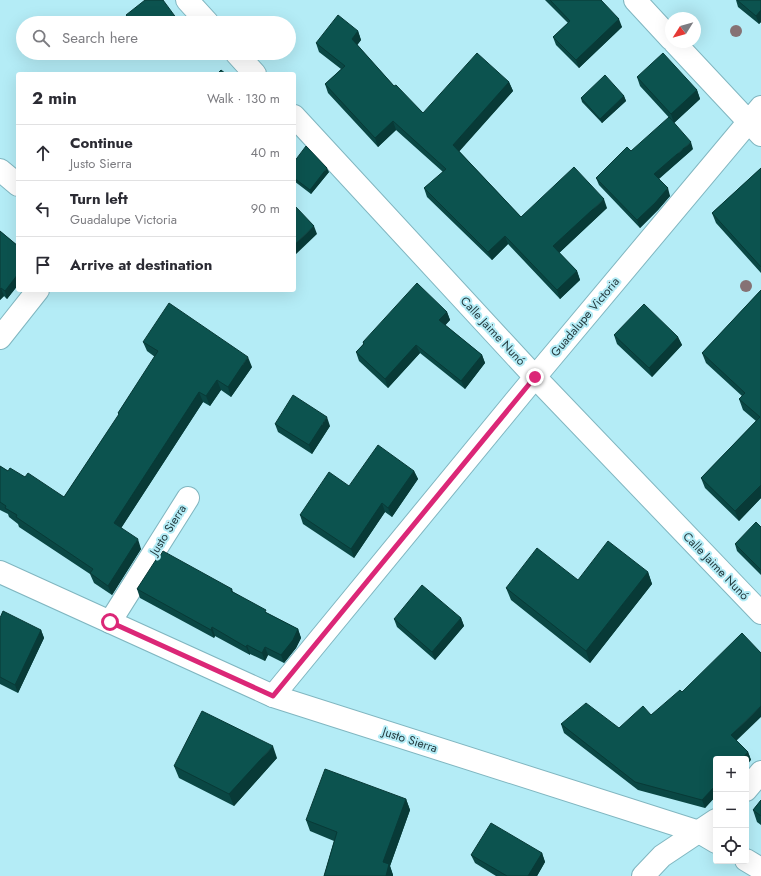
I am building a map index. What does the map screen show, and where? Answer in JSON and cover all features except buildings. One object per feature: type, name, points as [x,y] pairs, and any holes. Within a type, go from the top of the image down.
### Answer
[{"type":"street","points":[[187,0],[202,16]]},
{"type":"street","points":[[635,0],[665,32]]},
{"type":"street","points":[[680,48],[757,121]]},
{"type":"street","points":[[242,60],[253,72]]},
{"type":"street","name":"Calle Jaime Nunó","points":[[296,118],[535,377],[761,613]]},
{"type":"street","name":"Guadalupe Victoria","points":[[273,696],[535,377],[757,121]]},
{"type":"street","points":[[0,170],[16,183]]},
{"type":"street","points":[[0,338],[36,292]]},
{"type":"street","name":"Justo Sierra","points":[[110,622],[188,498]]},
{"type":"street","name":"Justo Sierra","points":[[0,572],[273,696],[710,831]]},
{"type":"street","points":[[749,786],[761,772]]},
{"type":"street","points":[[643,876],[662,856],[710,831]]},
{"type":"street","points":[[749,862],[761,869]]},
{"type":"route","points":[[110,622],[273,696],[535,377]]}]
